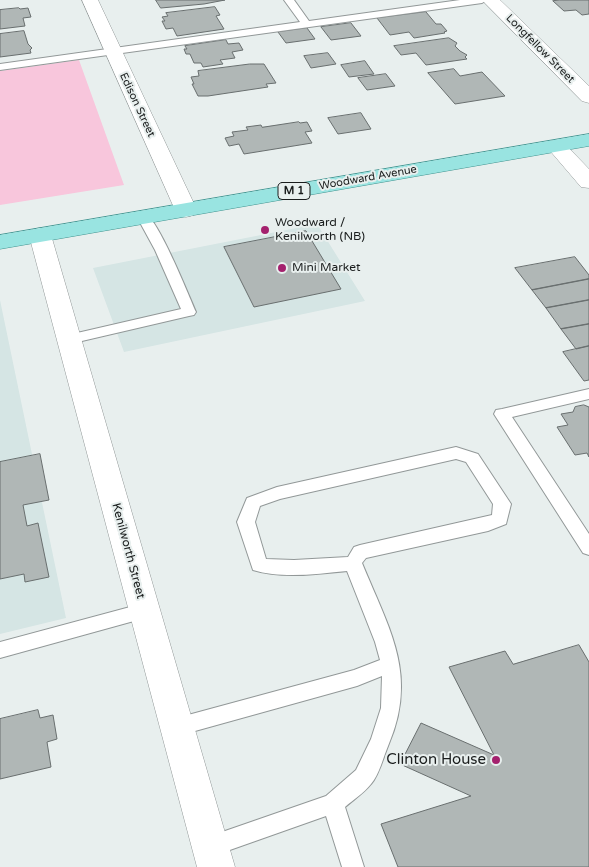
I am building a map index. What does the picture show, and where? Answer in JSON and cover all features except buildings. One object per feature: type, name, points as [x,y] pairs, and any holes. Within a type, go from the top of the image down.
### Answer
[{"type":"main road","name":"Woodward Avenue","points":[[0,242],[589,140]]},
{"type":"street","name":"Edison Street","points":[[90,0],[186,210]]},
{"type":"street","name":"Longfellow Street","points":[[490,0],[589,97]]},
{"type":"street","points":[[556,146],[589,182]]},
{"type":"street","name":"Kenilworth Street","points":[[40,235],[213,856]]},
{"type":"lane","points":[[289,0],[307,25]]},
{"type":"lane","points":[[0,67],[482,0]]},
{"type":"lane","points":[[70,339],[189,312],[162,250],[144,217]]},
{"type":"lane","points":[[589,394],[502,414],[589,548]]},
{"type":"lane","points":[[456,453],[472,458],[502,504],[500,519],[488,524],[360,552],[353,564],[304,569],[281,569],[258,565],[246,522],[253,502],[277,493],[456,453]]},
{"type":"lane","points":[[213,856],[333,804],[364,777],[381,740],[391,708],[393,685],[386,642],[353,564]]},
{"type":"lane","points":[[0,650],[145,611]]},
{"type":"lane","points":[[177,727],[357,678],[391,664]]},
{"type":"lane","points":[[333,804],[353,867]]},
{"type":"shaded area","points":[[79,60],[124,185],[0,205],[0,71]]},
{"type":"shaded area","points":[[317,224],[365,301],[124,352],[93,268]]},
{"type":"shaded area","points":[[0,300],[66,618],[0,634]]},
{"type":"place","name":"Woodward / Kenilworth (NB)","points":[[265,230]]},
{"type":"place","name":"Mini Market","points":[[282,268]]},
{"type":"place","name":"Clinton House","points":[[496,760]]}]
